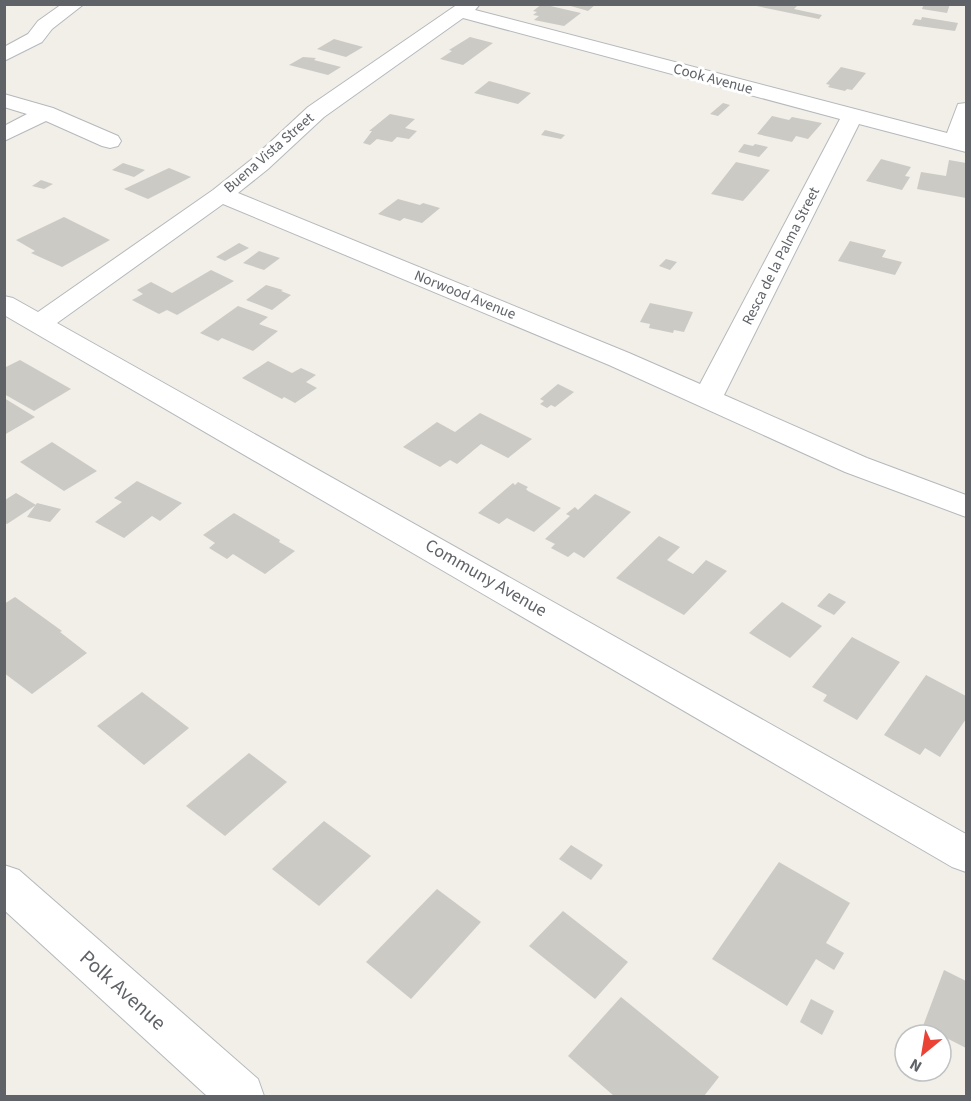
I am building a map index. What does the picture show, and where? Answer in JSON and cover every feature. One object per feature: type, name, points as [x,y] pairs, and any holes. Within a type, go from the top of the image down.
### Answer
[{"type":"street","points":[[4,56],[35,38],[45,25],[75,4]]},
{"type":"street","name":"Cook Avenue","points":[[465,8],[961,143]]},
{"type":"street","name":"Buena Vista Street","points":[[38,324],[221,195],[260,164],[316,112],[465,8]]},
{"type":"street","points":[[4,100],[45,113],[110,141]]},
{"type":"street","points":[[961,143],[966,109]]},
{"type":"street","points":[[4,135],[45,113]]},
{"type":"street","name":"Resca de la Palma Street","points":[[708,397],[853,115]]},
{"type":"street","name":"Norwood Avenue","points":[[221,195],[708,397],[856,465],[966,506]]},
{"type":"street","name":"Communy Avenue","points":[[4,304],[966,854]]},
{"type":"street","name":"Polk Avenue","points":[[4,883],[241,1096]]},
{"type":"building","points":[[542,4],[581,13],[564,26],[534,20],[539,16],[533,15],[537,12],[533,11]]},
{"type":"building","points":[[564,4],[596,4],[588,11]]},
{"type":"building","points":[[747,4],[799,4],[794,9],[822,15],[819,19]]},
{"type":"building","points":[[924,4],[950,4],[947,13],[922,9]]},
{"type":"building","points":[[922,17],[958,23],[955,31],[912,25],[915,19],[921,20]]},
{"type":"building","points":[[470,37],[493,43],[463,65],[440,59],[452,51],[449,50]]},
{"type":"building","points":[[334,39],[363,47],[346,57],[317,49]]},
{"type":"building","points":[[303,57],[316,58],[314,60],[341,67],[328,75],[289,65]]},
{"type":"building","points":[[841,67],[866,73],[852,90],[845,91],[828,87],[830,85],[826,84]]},
{"type":"building","points":[[489,81],[531,93],[518,104],[474,93]]},
{"type":"building","points":[[723,103],[730,105],[718,116],[710,114]]},
{"type":"building","points":[[390,114],[415,119],[405,128],[417,131],[409,139],[397,137],[392,142],[377,139],[370,145],[363,143],[372,131],[369,131]]},
{"type":"building","points":[[772,116],[822,123],[808,139],[796,136],[792,142],[757,134]]},
{"type":"building","points":[[545,130],[565,135],[561,139],[541,135]]},
{"type":"building","points":[[744,144],[768,147],[759,157],[738,152]]},
{"type":"building","points":[[881,159],[911,167],[905,176],[910,177],[902,190],[866,181]]},
{"type":"building","points":[[949,160],[966,163],[966,198],[917,189],[921,172],[946,176]]},
{"type":"building","points":[[736,162],[770,170],[743,201],[711,194]]},
{"type":"building","points":[[123,163],[145,170],[134,177],[112,170]]},
{"type":"building","points":[[169,168],[191,177],[148,199],[124,189]]},
{"type":"building","points":[[41,180],[53,184],[44,189],[32,186]]},
{"type":"building","points":[[398,199],[440,208],[422,223],[404,218],[400,221],[378,214]]},
{"type":"building","points":[[64,217],[110,240],[62,267],[31,253],[35,251],[16,240]]},
{"type":"building","points":[[850,241],[886,250],[882,257],[902,262],[895,275],[838,261]]},
{"type":"building","points":[[239,243],[249,248],[225,261],[216,257]]},
{"type":"building","points":[[259,251],[280,258],[264,270],[243,263]]},
{"type":"building","points":[[666,259],[677,262],[670,270],[659,266]]},
{"type":"building","points":[[211,270],[234,281],[177,315],[167,310],[159,314],[132,300],[143,294],[137,290],[151,282],[172,293]]},
{"type":"building","points":[[266,285],[291,295],[272,310],[246,300]]},
{"type":"building","points":[[650,303],[693,312],[684,332],[674,330],[673,333],[649,328],[650,324],[640,322]]},
{"type":"building","points":[[238,306],[268,317],[259,324],[278,331],[253,351],[222,338],[218,341],[200,333]]},
{"type":"building","points":[[20,360],[71,389],[34,411],[4,394],[4,368]]},
{"type":"building","points":[[268,361],[292,373],[301,368],[316,375],[306,382],[317,388],[295,403],[284,397],[282,399],[242,378]]},
{"type":"building","points":[[558,384],[574,392],[555,407],[551,405],[547,408],[540,404],[544,401],[540,399]]},
{"type":"building","points":[[4,398],[35,417],[4,435]]},
{"type":"building","points":[[480,413],[532,439],[508,458],[481,444],[457,464],[450,460],[440,467],[403,447],[437,422],[455,432]]},
{"type":"building","points":[[52,442],[97,471],[64,491],[20,462]]},
{"type":"building","points":[[137,481],[182,503],[160,521],[152,516],[124,538],[95,522],[122,502],[114,498]]},
{"type":"building","points":[[518,482],[528,487],[526,489],[528,491],[561,508],[534,532],[507,518],[499,524],[478,513],[513,483],[515,485]]},
{"type":"building","points":[[16,493],[36,505],[7,524],[5,523],[5,500]]},
{"type":"building","points":[[595,494],[631,512],[584,558],[574,552],[568,557],[551,548],[555,544],[545,539],[570,516],[566,514],[575,507],[578,510]]},
{"type":"building","points":[[37,503],[61,509],[50,522],[27,517]]},
{"type":"building","points":[[234,513],[295,551],[265,574],[233,554],[227,559],[209,548],[215,543],[203,535]]},
{"type":"building","points":[[659,536],[680,547],[667,560],[693,574],[706,560],[727,571],[684,615],[616,578]]},
{"type":"building","points":[[829,593],[846,602],[834,615],[817,606]]},
{"type":"building","points":[[15,597],[62,631],[60,632],[87,653],[32,694],[4,673],[4,604]]},
{"type":"building","points":[[782,602],[822,626],[790,658],[749,633]]},
{"type":"building","points":[[852,637],[900,662],[857,720],[823,701],[827,695],[812,687]]},
{"type":"building","points":[[926,675],[966,696],[966,719],[940,757],[925,748],[920,755],[884,735]]},
{"type":"building","points":[[142,692],[189,728],[144,765],[97,726]]},
{"type":"building","points":[[249,753],[287,782],[225,836],[186,806]]},
{"type":"building","points":[[324,821],[371,856],[319,906],[272,869]]},
{"type":"building","points":[[571,845],[603,865],[591,880],[559,859]]},
{"type":"building","points":[[779,862],[850,903],[826,943],[844,953],[834,970],[816,959],[787,1006],[712,959]]},
{"type":"building","points":[[437,889],[481,922],[411,999],[366,962]]},
{"type":"building","points":[[563,911],[628,962],[595,999],[529,946]]},
{"type":"building","points":[[944,970],[966,981],[966,1048],[953,1041],[953,1023],[924,1023]]},
{"type":"building","points":[[621,997],[719,1077],[704,1096],[614,1096],[568,1056]]},
{"type":"building","points":[[811,999],[834,1011],[822,1035],[800,1022]]}]
